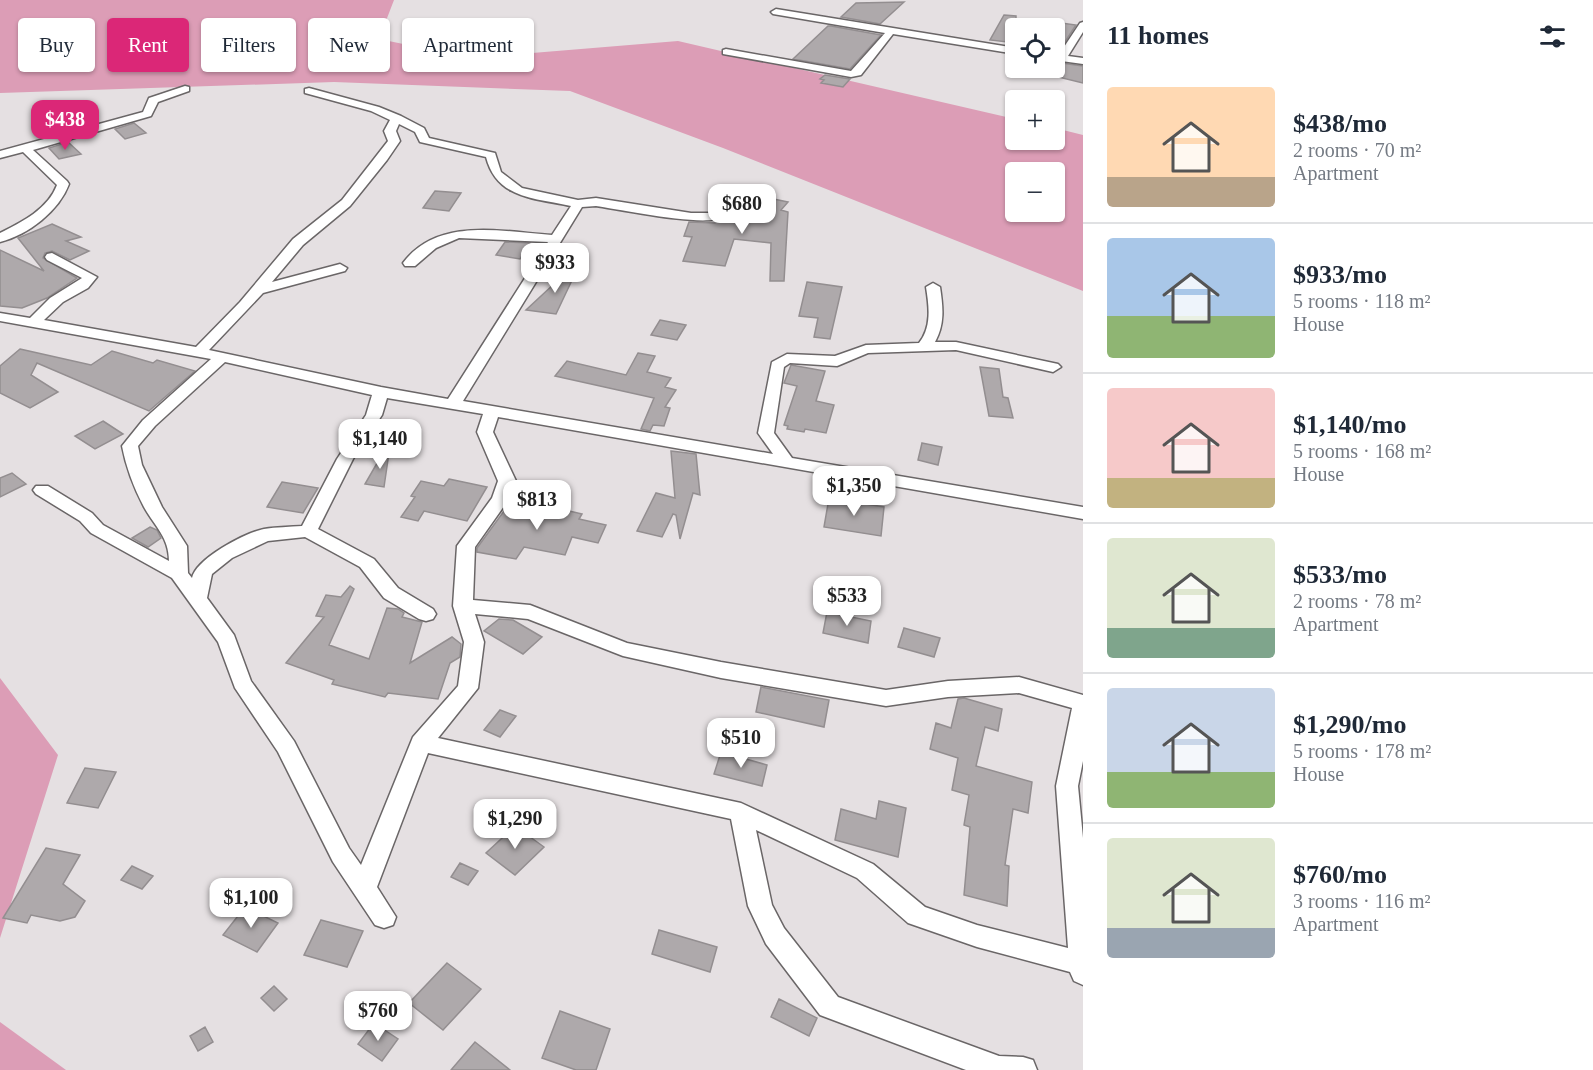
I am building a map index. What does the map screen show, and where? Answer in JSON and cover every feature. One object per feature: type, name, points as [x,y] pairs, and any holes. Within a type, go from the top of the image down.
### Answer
[{"type":"street","points":[[776,12],[1005,49]]},
{"type":"street","points":[[1065,53],[1083,25]]},
{"type":"street","points":[[726,52],[851,74],[857,73],[891,31]]},
{"type":"street","points":[[1065,58],[1083,61]]},
{"type":"street","points":[[0,155],[147,114],[152,107],[153,100],[185,89]]},
{"type":"street","points":[[309,91],[397,118],[420,130],[424,140],[491,155],[496,173],[518,191],[578,204],[596,202],[691,217],[715,217]]},
{"type":"street","points":[[199,352],[298,242],[346,203],[394,141],[390,131],[397,118]]},
{"type":"street","points":[[0,238],[39,215],[61,195],[63,184],[26,148]]},
{"type":"street","points":[[453,404],[578,204]]},
{"type":"street","points":[[410,263],[417,254],[449,236],[459,234],[556,239]]},
{"type":"street","points":[[33,323],[56,300],[76,291],[86,284],[90,277],[52,257]]},
{"type":"street","points":[[257,290],[340,268]]},
{"type":"street","points":[[923,346],[932,339],[937,316],[933,287]]},
{"type":"street","points":[[0,317],[199,352],[381,392],[1083,513]]},
{"type":"street","points":[[786,461],[766,433],[777,364],[787,358],[837,361],[866,349],[956,346],[1053,367]]},
{"type":"street","points":[[179,574],[178,546],[153,507],[134,465],[130,446],[149,423],[222,357]]},
{"type":"street","points":[[308,531],[345,459],[374,415],[381,392]]},
{"type":"street","points":[[364,888],[421,743],[468,688],[474,642],[463,606],[466,546],[500,499],[507,481],[485,432],[493,410]]},
{"type":"street","points":[[42,490],[86,518],[97,529],[179,574],[198,597],[227,640],[242,683],[286,747],[341,855],[384,916]]},
{"type":"street","points":[[198,597],[203,571],[226,554],[264,535],[308,531],[367,563],[391,593],[426,614]]},
{"type":"street","points":[[463,606],[530,612],[623,649],[721,670],[886,698],[948,689],[1019,685],[1083,703]]},
{"type":"street","points":[[421,743],[741,812],[865,871],[917,915],[1082,968],[1067,786],[1083,707]]},
{"type":"street","points":[[741,812],[760,906],[775,936],[829,1006],[999,1069],[1023,1070]]},
{"type":"shaded area","points":[[0,0],[394,0],[387,18],[308,18],[308,72],[390,72],[390,41],[402,44],[402,72],[534,72],[534,53],[678,41],[1005,117],[1005,150],[1065,150],[1065,130],[1083,135],[1083,291],[723,148],[570,91],[334,82],[0,93]]},
{"type":"shaded area","points":[[0,678],[58,755],[0,938]]},
{"type":"shaded area","points":[[0,1022],[66,1070],[0,1070]]},
{"type":"building","points":[[904,2],[880,24],[841,17],[856,3]]},
{"type":"building","points":[[1004,15],[1016,16],[1016,18],[1005,18],[1005,42],[990,40]]},
{"type":"building","points":[[1065,24],[1076,25],[1065,42]]},
{"type":"building","points":[[828,26],[881,35],[850,69],[793,59]]},
{"type":"building","points":[[1065,64],[1083,66],[1083,83],[1062,78],[1065,78]]},
{"type":"building","points":[[825,75],[850,79],[843,87],[821,83],[824,80],[820,79]]},
{"type":"building","points":[[134,123],[146,133],[125,139],[115,129]]},
{"type":"building","points":[[68,142],[81,154],[59,159],[49,148]]},
{"type":"building","points":[[435,191],[461,193],[449,211],[423,208]]},
{"type":"building","points":[[764,197],[788,202],[781,210],[788,212],[784,281],[770,281],[771,243],[734,239],[725,266],[683,261],[692,237],[684,236],[689,222],[715,223],[739,207],[752,211]]},
{"type":"building","points":[[52,224],[81,237],[66,241],[89,251],[70,260],[52,251],[45,253],[43,258],[77,278],[47,298],[22,308],[0,306],[0,250],[44,271],[18,238]]},
{"type":"building","points":[[505,242],[530,243],[520,259],[496,255]]},
{"type":"building","points":[[583,257],[556,314],[526,310]]},
{"type":"building","points":[[807,282],[842,287],[830,339],[814,337],[818,318],[799,316]]},
{"type":"building","points":[[660,320],[686,325],[677,340],[651,335]]},
{"type":"building","points":[[20,349],[91,365],[112,351],[153,363],[157,360],[195,371],[149,411],[37,363],[31,375],[58,392],[30,408],[0,393],[0,366]]},
{"type":"building","points":[[638,353],[655,356],[647,372],[671,378],[665,387],[676,390],[665,407],[670,408],[664,426],[653,425],[650,431],[641,429],[654,398],[555,376],[567,361],[626,375]]},
{"type":"building","points":[[791,365],[825,371],[816,401],[834,405],[826,433],[805,429],[804,432],[787,429],[788,426],[784,425],[797,386],[784,383]]},
{"type":"building","points":[[980,367],[999,369],[1003,397],[1008,398],[1013,418],[989,416]]},
{"type":"building","points":[[103,421],[123,434],[95,449],[75,436]]},
{"type":"building","points":[[391,439],[384,487],[365,484]]},
{"type":"building","points":[[922,443],[942,447],[938,465],[918,460]]},
{"type":"building","points":[[671,451],[696,454],[700,495],[693,493],[680,539],[676,515],[673,514],[662,537],[637,531],[656,493],[675,498]]},
{"type":"building","points":[[12,473],[26,484],[0,497],[0,478]]},
{"type":"building","points":[[449,479],[487,487],[467,521],[424,511],[418,521],[401,517],[415,497],[411,496],[421,481],[444,486]]},
{"type":"building","points":[[282,482],[318,488],[303,513],[267,507]]},
{"type":"building","points":[[829,498],[884,507],[881,536],[824,527]]},
{"type":"building","points":[[513,503],[534,513],[540,504],[582,514],[579,519],[606,525],[598,543],[572,537],[565,555],[524,547],[516,559],[477,552],[477,548],[504,511]]},
{"type":"building","points":[[150,527],[157,530],[161,538],[148,547],[132,538]]},
{"type":"building","points":[[350,586],[354,589],[329,645],[369,659],[387,608],[398,609],[404,613],[402,617],[422,622],[410,663],[452,637],[461,644],[460,657],[450,663],[438,699],[388,693],[385,697],[332,684],[334,680],[286,663],[324,617],[316,616],[326,595],[341,597]]},
{"type":"building","points":[[827,612],[871,621],[868,643],[823,633]]},
{"type":"building","points":[[499,619],[513,620],[542,637],[523,654],[484,631]]},
{"type":"building","points":[[904,628],[940,638],[934,657],[898,647]]},
{"type":"building","points":[[761,687],[829,700],[824,727],[756,712]]},
{"type":"building","points":[[964,698],[1002,709],[998,731],[985,727],[976,766],[1032,782],[1028,813],[1013,809],[1005,865],[1009,866],[1007,906],[964,895],[970,827],[964,825],[969,795],[952,790],[958,758],[930,749],[936,723],[951,728],[958,699]]},
{"type":"building","points":[[500,710],[516,716],[500,737],[484,730]]},
{"type":"building","points":[[721,752],[767,765],[762,786],[714,774]]},
{"type":"building","points":[[85,768],[116,772],[98,808],[67,803]]},
{"type":"building","points":[[879,801],[906,808],[898,857],[835,840],[841,809],[876,819]]},
{"type":"building","points":[[515,826],[544,847],[515,875],[486,853]]},
{"type":"building","points":[[46,848],[80,855],[63,884],[85,901],[75,917],[60,921],[31,915],[27,923],[3,918]]},
{"type":"building","points":[[460,863],[478,871],[468,885],[451,877]]},
{"type":"building","points":[[132,866],[153,876],[142,889],[121,880]]},
{"type":"building","points":[[245,907],[278,923],[257,952],[223,935]]},
{"type":"building","points":[[321,920],[363,931],[347,967],[304,955]]},
{"type":"building","points":[[659,930],[717,947],[710,972],[652,954]]},
{"type":"building","points":[[447,963],[481,989],[443,1030],[409,1003]]},
{"type":"building","points":[[274,986],[287,999],[274,1011],[261,998]]},
{"type":"building","points":[[779,999],[817,1018],[809,1036],[771,1017]]},
{"type":"building","points":[[560,1011],[610,1029],[596,1070],[576,1070],[542,1058]]},
{"type":"building","points":[[374,1023],[398,1039],[382,1061],[358,1044]]},
{"type":"building","points":[[205,1027],[213,1042],[198,1051],[190,1036]]},
{"type":"building","points":[[475,1042],[510,1070],[451,1070]]}]
